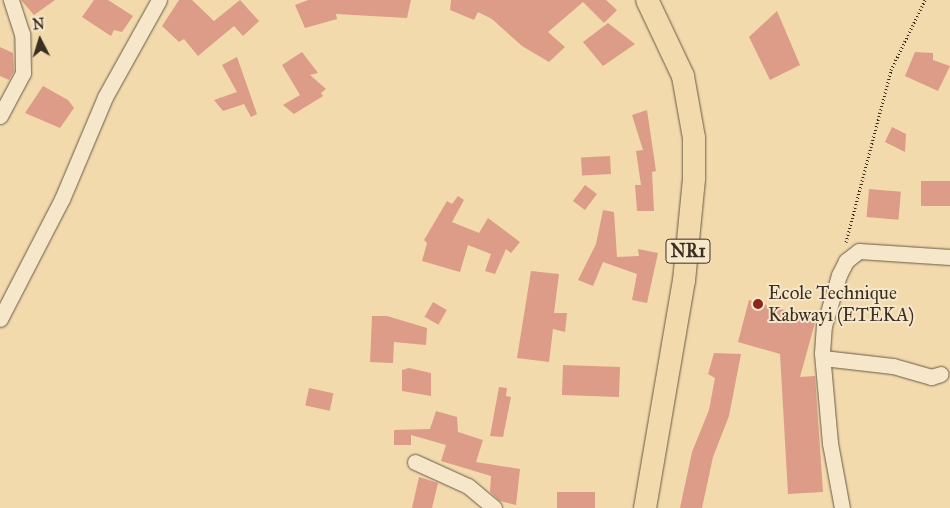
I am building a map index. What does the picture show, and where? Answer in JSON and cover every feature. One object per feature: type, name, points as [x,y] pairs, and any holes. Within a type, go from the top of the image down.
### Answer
[{"type":"highway","name":"NR1","points":[[645,508],[684,281],[694,179],[694,138],[683,76],[647,0]]},
{"type":"street","points":[[0,116],[19,88],[23,73],[22,34],[11,0]]},
{"type":"street","points":[[0,319],[54,216],[105,96],[159,0]]},
{"type":"street","points":[[842,508],[830,443],[822,358],[824,326],[839,275],[846,261],[860,251],[950,257]]},
{"type":"street","points":[[822,358],[893,366],[931,377],[941,374]]},
{"type":"street","points":[[415,462],[468,486],[494,508]]},
{"type":"path","points":[[839,275],[890,70],[925,0]]},
{"type":"building","points":[[21,0],[55,0],[34,15]]},
{"type":"building","points":[[94,0],[108,0],[133,16],[122,32],[114,30],[111,36],[82,17]]},
{"type":"building","points":[[179,0],[192,0],[214,21],[240,0],[259,21],[243,36],[234,26],[198,56],[184,39],[179,42],[162,26]]},
{"type":"building","points":[[308,0],[411,0],[407,18],[336,14],[337,19],[305,28],[295,5]]},
{"type":"building","points":[[451,0],[606,0],[617,10],[604,23],[583,2],[548,32],[565,47],[549,62],[522,46],[492,19],[478,12],[474,20],[450,10]]},
{"type":"building","points":[[777,11],[800,65],[770,80],[749,37]]},
{"type":"building","points":[[608,23],[635,44],[603,66],[583,42]]},
{"type":"building","points":[[0,47],[13,53],[14,71],[9,80],[0,76]]},
{"type":"building","points":[[302,52],[318,73],[310,75],[326,89],[321,93],[323,96],[294,114],[283,105],[300,95],[282,65]]},
{"type":"building","points":[[915,52],[933,53],[933,60],[950,66],[938,91],[905,76]]},
{"type":"building","points":[[237,57],[257,114],[251,117],[244,104],[223,111],[214,100],[237,92],[222,65]]},
{"type":"building","points":[[43,86],[68,100],[74,108],[60,128],[25,113]]},
{"type":"building","points":[[647,110],[656,171],[652,172],[654,211],[637,211],[635,185],[641,185],[636,151],[643,150],[632,115]]},
{"type":"building","points":[[892,127],[906,134],[905,152],[885,142]]},
{"type":"building","points":[[610,156],[611,174],[582,175],[581,158]]},
{"type":"building","points":[[921,181],[950,181],[950,206],[921,206]]},
{"type":"building","points":[[585,185],[597,194],[585,210],[573,201]]},
{"type":"building","points":[[869,189],[901,192],[898,220],[867,217]]},
{"type":"building","points":[[458,196],[464,200],[452,222],[479,233],[488,218],[520,242],[511,253],[506,249],[495,274],[485,271],[491,254],[468,245],[460,272],[422,261],[427,243],[424,240],[447,201],[452,204]]},
{"type":"building","points":[[603,210],[614,212],[617,257],[639,256],[638,249],[658,253],[647,303],[632,300],[637,274],[603,262],[593,286],[578,280],[596,244]]},
{"type":"building","points":[[531,271],[559,274],[554,313],[567,313],[565,332],[553,329],[549,362],[517,358]]},
{"type":"building","points":[[749,300],[816,319],[800,377],[815,376],[823,492],[788,494],[780,354],[738,342]]},
{"type":"building","points":[[433,302],[447,310],[438,325],[424,317]]},
{"type":"building","points":[[372,316],[387,316],[427,328],[426,345],[394,342],[393,363],[370,362]]},
{"type":"building","points":[[714,353],[741,354],[729,416],[713,457],[702,508],[680,508],[692,452],[709,410],[715,378],[708,374]]},
{"type":"building","points":[[563,365],[620,367],[619,397],[562,395]]},
{"type":"building","points":[[409,368],[431,373],[431,396],[402,391],[402,370]]},
{"type":"building","points":[[499,387],[507,388],[506,396],[511,397],[503,437],[490,436]]},
{"type":"building","points":[[309,388],[333,393],[330,411],[305,406]]},
{"type":"building","points":[[436,411],[457,417],[458,432],[483,440],[476,462],[520,469],[516,505],[500,501],[490,492],[491,476],[441,461],[446,445],[411,435],[411,445],[394,445],[394,430],[430,429]]},
{"type":"building","points":[[419,477],[438,483],[432,508],[412,508]]},
{"type":"building","points":[[557,492],[595,492],[595,508],[557,508]]},
{"type":"place","name":"Ecole Technique Kabwayi (ETEKA)","points":[[758,304]]}]
